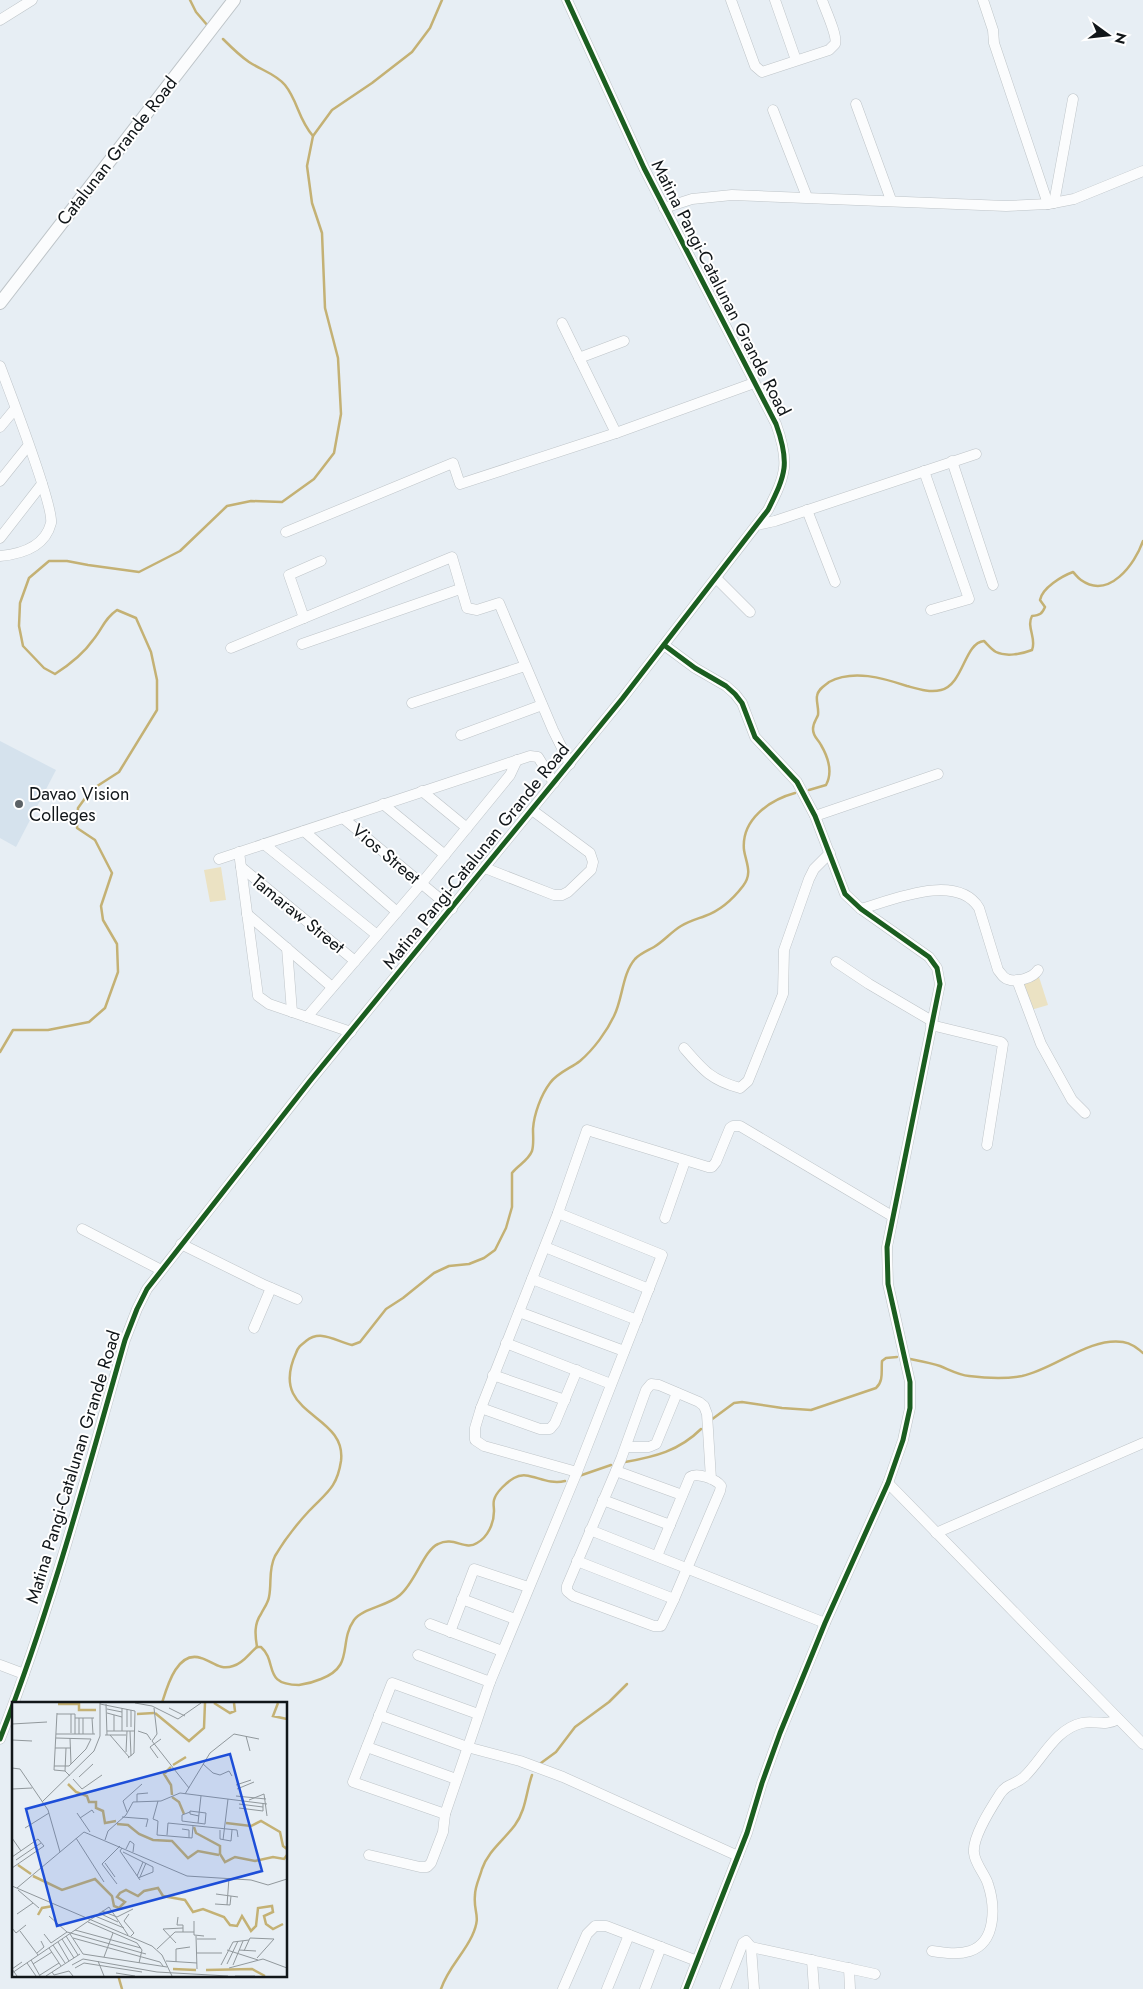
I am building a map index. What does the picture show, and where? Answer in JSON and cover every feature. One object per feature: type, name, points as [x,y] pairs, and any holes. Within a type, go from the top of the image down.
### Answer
[{"type":"main road","name":"Catalunan Grande Road","points":[[0,303],[234,0]]},
{"type":"street","points":[[0,20],[32,0]]},
{"type":"street","name":"Matina Pangi-Catalunan Grande Road","points":[[13,1702],[24,1674],[70,1530],[132,1322],[147,1289],[180,1244],[350,1032],[570,764],[664,645],[768,510],[780,486],[785,470],[785,456],[776,424],[664,208],[567,0]]},
{"type":"street","points":[[731,0],[755,66],[759,71],[829,50],[834,44],[834,35],[822,0]]},
{"type":"street","points":[[775,0],[796,60]]},
{"type":"street","points":[[983,0],[993,30],[994,43],[1051,203]]},
{"type":"street","points":[[1051,203],[1073,99]]},
{"type":"street","points":[[856,104],[891,200]]},
{"type":"street","points":[[772,110],[807,197]]},
{"type":"street","points":[[664,208],[692,199],[732,194],[1006,206],[1051,203],[1074,199],[1143,171]]},
{"type":"street","points":[[562,323],[616,433]]},
{"type":"street","points":[[579,358],[624,342]]},
{"type":"street","points":[[0,556],[28,550],[36,545],[47,532],[51,519],[42,484],[1,370]]},
{"type":"street","points":[[286,532],[453,463],[460,484],[616,433],[754,383]]},
{"type":"street","points":[[0,427],[15,409]]},
{"type":"street","points":[[0,481],[28,446]]},
{"type":"street","points":[[757,525],[976,454]]},
{"type":"street","points":[[952,462],[993,585]]},
{"type":"street","points":[[924,471],[969,599],[931,610]]},
{"type":"street","points":[[0,538],[42,484]]},
{"type":"street","points":[[807,510],[835,582]]},
{"type":"street","points":[[232,648],[452,557],[464,604],[469,610],[477,610],[499,604],[524,666],[570,764]]},
{"type":"street","points":[[304,618],[289,575],[321,561]]},
{"type":"street","points":[[716,578],[750,612]]},
{"type":"street","points":[[302,644],[460,589]]},
{"type":"street","points":[[664,645],[735,694],[742,703],[754,737],[797,782],[815,816],[845,894],[861,909],[929,957],[939,975],[940,984],[887,1247],[888,1284],[910,1382],[910,1408],[907,1425],[888,1483],[825,1623],[770,1759],[738,1856],[686,1989]]},
{"type":"street","points":[[412,703],[524,666]]},
{"type":"street","points":[[461,735],[542,705]]},
{"type":"street","points":[[219,859],[530,756],[538,757],[554,783]]},
{"type":"street","points":[[307,1017],[421,884],[510,775],[517,760]]},
{"type":"street","points":[[815,816],[938,774]]},
{"type":"street","points":[[422,791],[466,828]]},
{"type":"street","points":[[384,804],[444,855]]},
{"type":"street","points":[[485,868],[554,895],[568,892],[591,870],[593,862],[590,853],[532,810]]},
{"type":"street","name":"Vios Street","points":[[343,818],[452,909]]},
{"type":"street","points":[[304,830],[397,912]]},
{"type":"street","points":[[264,844],[377,935]]},
{"type":"street","points":[[239,852],[258,991],[261,999],[350,1032]]},
{"type":"street","points":[[684,1048],[704,1072],[719,1080],[740,1088],[748,1080],[783,994],[784,950],[809,879],[814,869],[830,854]]},
{"type":"street","name":"Tamaraw Street","points":[[241,868],[355,961]]},
{"type":"street","points":[[861,909],[919,892],[933,890],[947,890],[967,895],[975,901],[979,908],[998,970],[1007,979],[1017,980],[1033,976],[1038,970]]},
{"type":"street","points":[[247,914],[332,987]]},
{"type":"street","points":[[287,948],[292,1012]]},
{"type":"street","points":[[836,962],[932,1023],[1003,1044],[986,1145]]},
{"type":"street","points":[[1017,980],[1041,1044],[1072,1100],[1085,1113]]},
{"type":"street","points":[[577,1472],[479,1443],[474,1435],[493,1375],[545,1247],[587,1130],[708,1168],[712,1167],[716,1162],[730,1128],[740,1126],[892,1216]]},
{"type":"street","points":[[665,1218],[685,1161]]},
{"type":"street","points":[[369,1855],[420,1867],[427,1866],[434,1855],[441,1837],[445,1814],[456,1780],[490,1682],[577,1472],[662,1255],[558,1213]]},
{"type":"street","points":[[82,1228],[162,1270]]},
{"type":"street","points":[[180,1244],[297,1299]]},
{"type":"street","points":[[545,1247],[649,1288]]},
{"type":"street","points":[[532,1279],[637,1320]]},
{"type":"street","points":[[254,1328],[271,1288]]},
{"type":"street","points":[[519,1312],[624,1351]]},
{"type":"street","points":[[506,1343],[611,1384]]},
{"type":"street","points":[[481,1408],[546,1430],[553,1426],[577,1370]]},
{"type":"street","points":[[493,1375],[565,1400]]},
{"type":"street","points":[[657,1556],[692,1475],[718,1482],[721,1488],[674,1599],[663,1623],[658,1627],[568,1594],[566,1589],[626,1447],[648,1386],[655,1384],[699,1402],[706,1410],[711,1479]]},
{"type":"street","points":[[626,1447],[656,1444],[677,1393]]},
{"type":"street","points":[[936,1533],[1143,1443]]},
{"type":"street","points":[[616,1471],[682,1495]]},
{"type":"street","points":[[888,1483],[1143,1744]]},
{"type":"street","points":[[603,1500],[670,1525]]},
{"type":"street","points":[[590,1530],[825,1623]]},
{"type":"street","points":[[577,1561],[674,1599]]},
{"type":"street","points":[[450,1632],[474,1569],[528,1587]]},
{"type":"street","points":[[462,1600],[515,1619]]},
{"type":"street","points":[[430,1624],[502,1651]]},
{"type":"street","points":[[418,1655],[490,1682]]},
{"type":"street","points":[[0,1665],[24,1674]]},
{"type":"street","points":[[445,1814],[354,1782],[392,1683],[478,1714]]},
{"type":"street","name":"Matina Pangi-Catalunan Grande Road","points":[[1,1733],[12,1705]]},
{"type":"street","points":[[379,1715],[467,1747],[520,1761],[562,1777],[738,1856]]},
{"type":"street","points":[[932,1951],[954,1953],[971,1951],[979,1946],[989,1931],[993,1911],[992,1900],[988,1883],[974,1854],[974,1846],[986,1817],[1005,1787],[1025,1776],[1049,1747],[1071,1728],[1087,1722],[1107,1724],[1118,1719]]},
{"type":"street","points":[[367,1748],[456,1780]]},
{"type":"street","points":[[563,1989],[587,1934],[595,1926],[606,1926],[697,1961]]},
{"type":"street","points":[[607,1989],[629,1934]]},
{"type":"street","points":[[725,1989],[743,1943],[748,1941],[751,1947],[754,1989]]},
{"type":"street","points":[[645,1989],[661,1947]]},
{"type":"street","points":[[751,1947],[876,1974]]},
{"type":"street","points":[[812,1960],[814,1989]]},
{"type":"street","points":[[849,1968],[850,1989]]},
{"type":"shaded area","name":"Davao Vision Colleges","points":[[0,741],[56,770],[16,847],[0,838]]},
{"type":"shaded area","points":[[221,867],[226,900],[210,902],[204,870]]},
{"type":"shaded area","points":[[1039,977],[1048,1005],[1031,1010],[1023,982]]},
{"type":"waterway","points":[[190,0],[196,12],[208,26]]},
{"type":"waterway","points":[[0,1052],[13,1030],[48,1030],[89,1022],[105,1008],[118,972],[117,944],[103,920],[101,906],[112,873],[95,840],[77,828],[78,808],[91,790],[119,772],[157,710],[157,680],[151,652],[136,618],[117,610],[106,620],[85,650],[71,663],[55,674],[44,668],[23,646],[19,626],[20,603],[29,578],[49,561],[67,561],[139,572],[180,551],[227,506],[251,501],[282,502],[314,479],[334,453],[341,414],[338,358],[325,308],[322,233],[312,203],[307,166],[313,136],[332,110],[372,83],[412,52],[430,28],[442,0]]},
{"type":"waterway","points":[[223,39],[246,60],[273,75],[285,85],[293,97],[304,123],[313,136]]},
{"type":"waterway","points":[[809,790],[826,785],[829,775],[826,754],[813,732],[814,723],[818,715],[818,694],[821,688],[829,682],[838,678],[858,675],[888,680],[928,691],[937,691],[949,686],[955,680],[977,643],[984,641],[1000,654],[1019,654],[1032,650],[1033,642],[1030,620],[1032,616],[1040,614],[1044,609],[1045,607],[1040,600],[1048,587],[1058,579],[1073,572],[1081,580],[1091,585],[1101,586],[1111,583],[1120,577],[1134,560],[1143,541]]},
{"type":"waterway","points":[[257,1647],[256,1626],[266,1606],[270,1592],[272,1566],[275,1556],[295,1527],[334,1484],[341,1461],[340,1445],[332,1432],[299,1402],[292,1390],[290,1374],[298,1349],[306,1341],[317,1336],[328,1337],[352,1345],[360,1342],[386,1309],[434,1273],[449,1266],[469,1264],[484,1258],[495,1250],[506,1228],[512,1207],[512,1173],[528,1158],[532,1151],[536,1111],[547,1088],[556,1076],[585,1056],[604,1034],[617,1009],[625,979],[635,959],[658,945],[681,926],[711,914],[722,907],[739,891],[748,877],[744,850],[744,839],[747,829],[767,806],[795,793]]},
{"type":"waterway","points":[[910,1359],[937,1365],[965,1375],[1002,1378],[1022,1376],[1034,1372],[1098,1344],[1110,1342],[1129,1343],[1143,1353]]},
{"type":"waterway","points":[[711,1420],[734,1403],[742,1402],[811,1410],[876,1388],[881,1379],[882,1361],[886,1358],[897,1357]]},
{"type":"waterway","points":[[625,1462],[666,1452],[684,1443],[701,1429]]},
{"type":"waterway","points":[[579,1476],[611,1465]]},
{"type":"waterway","points":[[257,1647],[261,1647],[266,1653],[275,1677],[287,1684],[299,1685],[332,1674],[342,1661],[349,1629],[354,1620],[363,1613],[400,1595],[433,1547],[444,1542],[473,1545],[481,1540],[492,1525],[495,1497],[508,1482],[525,1475],[550,1481],[565,1481]]},
{"type":"waterway","points":[[162,1702],[174,1672],[185,1659],[201,1658],[220,1666],[228,1667],[240,1663],[257,1647]]},
{"type":"waterway","points":[[541,1763],[556,1752],[575,1727],[609,1702],[627,1684]]},
{"type":"waterway","points":[[441,1989],[475,1929],[477,1918],[475,1892],[485,1863],[492,1851],[519,1819],[532,1775]]},
{"type":"waterway","points":[[118,1976],[122,1989]]},
{"type":"cycle path","points":[[14,1702],[52,1591],[125,1340],[147,1289],[310,1081],[622,699],[768,510],[779,487],[784,468],[784,459],[776,424],[644,168],[567,0]]},
{"type":"cycle path","points":[[664,645],[735,694],[742,703],[755,737],[797,782],[815,816],[845,894],[861,909],[929,957],[937,968],[940,984],[887,1247],[888,1284],[910,1382],[910,1408],[903,1440],[888,1483],[825,1623],[780,1733],[747,1833],[686,1989]]},
{"type":"cycle path","points":[[0,1739],[12,1706]]},
{"type":"place","name":"Davao Vision Colleges","points":[[19,804]]}]
